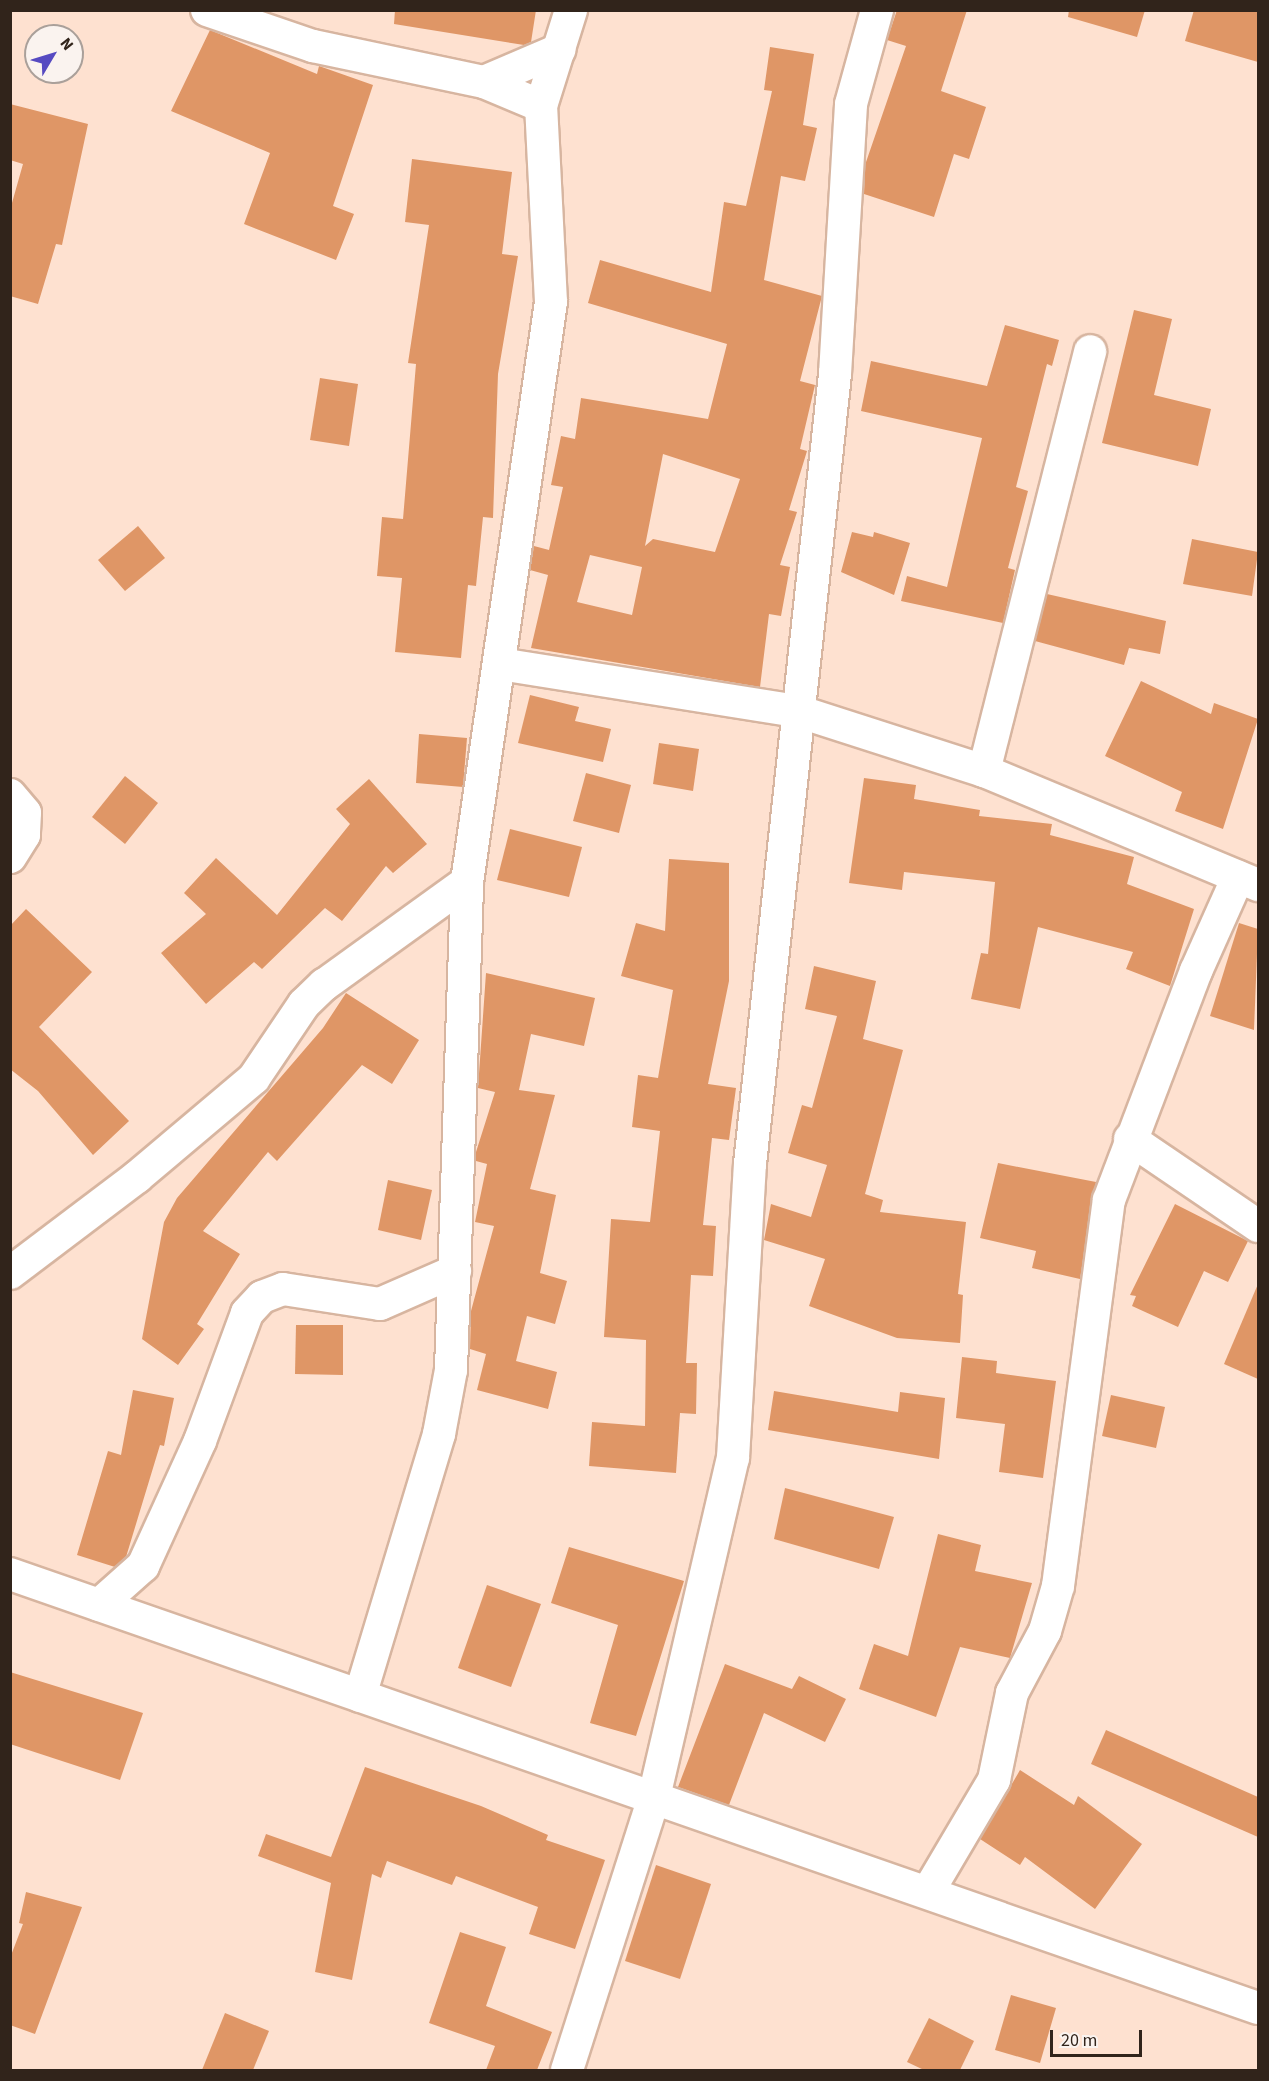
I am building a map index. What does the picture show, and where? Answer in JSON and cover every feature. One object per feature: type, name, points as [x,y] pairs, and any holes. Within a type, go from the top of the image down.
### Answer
[{"type":"street","points":[[207,10],[313,46],[484,82],[541,106]]},
{"type":"street","points":[[360,1696],[439,1434],[451,1370],[467,882],[551,302],[541,106],[570,10]]},
{"type":"street","points":[[567,2070],[654,1797],[733,1458],[750,1164],[835,374],[850,104],[877,10]]},
{"type":"street","points":[[484,82],[559,50]]},
{"type":"street","points":[[984,771],[1090,351]]},
{"type":"street","points":[[500,664],[797,711],[984,771],[1248,881],[1130,1139],[1109,1200],[1058,1586],[1045,1631],[1012,1693],[994,1780],[929,1890]]},
{"type":"street","points":[[10,795],[25,813],[24,834],[10,857]]},
{"type":"street","points":[[10,1273],[137,1177],[254,1078],[304,1004],[324,986],[467,882]]},
{"type":"street","points":[[1130,1139],[1258,1226]]},
{"type":"street","points":[[99,1605],[143,1566],[200,1441],[247,1313],[262,1297],[283,1289],[380,1304],[455,1271]]},
{"type":"street","points":[[10,1575],[929,1890],[1258,2008]]},
{"type":"building","points":[[395,10],[536,10],[531,42],[524,45],[394,24]]},
{"type":"building","points":[[897,10],[967,10],[941,91],[986,107],[969,159],[954,154],[934,217],[864,194],[865,165],[906,46],[887,40]]},
{"type":"building","points":[[1069,10],[1145,10],[1137,37],[1068,17]]},
{"type":"building","points":[[1194,10],[1258,10],[1258,62],[1185,41]]},
{"type":"building","points":[[210,30],[317,74],[319,66],[373,85],[333,206],[354,214],[336,260],[244,224],[270,153],[171,111]]},
{"type":"building","points":[[770,47],[814,54],[803,125],[817,128],[805,181],[781,176],[764,280],[822,296],[800,381],[815,385],[800,449],[807,451],[789,510],[797,512],[780,565],[790,567],[781,616],[769,614],[760,687],[531,648],[548,575],[530,570],[534,546],[549,550],[563,487],[551,485],[561,436],[575,439],[581,398],[708,419],[727,344],[588,303],[600,260],[711,292],[724,202],[746,206],[772,91],[764,90]],"holes":[[[663,454],[740,479],[715,552],[653,539],[645,546]],[[590,555],[642,567],[632,615],[577,602]]]},
{"type":"building","points":[[10,104],[88,124],[62,245],[56,244],[38,304],[10,296],[10,210],[23,164],[10,160]]},
{"type":"building","points":[[412,159],[512,172],[502,254],[518,256],[498,374],[493,518],[483,517],[476,586],[468,585],[461,658],[395,652],[402,578],[377,576],[382,517],[403,519],[416,364],[408,363],[429,225],[405,222]]},
{"type":"building","points":[[1134,310],[1172,319],[1154,395],[1211,409],[1198,466],[1102,443]]},
{"type":"building","points":[[1005,325],[1059,340],[1052,366],[1047,364],[1016,487],[1028,491],[1008,568],[1015,570],[1003,623],[901,601],[907,576],[947,587],[982,438],[861,411],[871,361],[987,386]]},
{"type":"building","points":[[320,378],[358,384],[349,446],[310,440]]},
{"type":"building","points":[[138,526],[165,558],[125,591],[98,560]]},
{"type":"building","points":[[852,532],[873,537],[874,532],[910,543],[894,595],[841,572]]},
{"type":"building","points":[[1192,539],[1258,552],[1252,596],[1183,584]]},
{"type":"building","points":[[1047,594],[1166,621],[1160,654],[1129,648],[1124,665],[1035,641]]},
{"type":"building","points":[[1141,681],[1211,714],[1214,703],[1258,719],[1223,829],[1175,811],[1182,792],[1105,756]]},
{"type":"building","points":[[530,695],[579,707],[575,721],[611,729],[603,762],[518,743]]},
{"type":"building","points":[[419,734],[467,738],[463,787],[416,783]]},
{"type":"building","points":[[659,743],[699,749],[693,791],[653,784]]},
{"type":"building","points":[[586,773],[631,785],[619,833],[573,821]]},
{"type":"building","points":[[125,776],[158,803],[125,844],[92,817]]},
{"type":"building","points":[[864,778],[916,785],[914,799],[980,810],[979,816],[1052,824],[1050,835],[1134,857],[1127,884],[1194,909],[1170,986],[1126,969],[1133,952],[1038,927],[1020,1009],[971,999],[981,953],[988,954],[995,882],[904,872],[902,890],[849,883]]},
{"type":"building","points":[[369,779],[427,844],[393,873],[386,866],[342,921],[325,908],[262,969],[254,962],[206,1004],[161,953],[206,914],[184,893],[216,858],[277,915],[350,824],[336,809]]},
{"type":"building","points":[[510,829],[582,847],[569,897],[497,880]]},
{"type":"building","points":[[669,859],[729,863],[729,981],[708,1084],[736,1088],[729,1140],[712,1138],[703,1225],[716,1226],[713,1276],[691,1275],[686,1363],[697,1363],[696,1414],[680,1413],[676,1473],[589,1466],[592,1422],[645,1426],[646,1340],[604,1337],[611,1219],[650,1222],[660,1131],[632,1127],[638,1075],[658,1078],[673,990],[621,976],[636,923],[665,931]]},
{"type":"building","points":[[26,909],[92,972],[39,1027],[129,1121],[93,1155],[38,1091],[10,1069],[10,926]]},
{"type":"building","points":[[1239,923],[1258,929],[1254,1030],[1210,1016]]},
{"type":"building","points":[[814,966],[876,981],[863,1039],[903,1050],[865,1194],[883,1200],[880,1212],[966,1222],[958,1294],[963,1295],[960,1343],[897,1338],[809,1306],[825,1259],[764,1240],[771,1204],[811,1217],[827,1165],[788,1153],[802,1105],[812,1108],[837,1016],[805,1009]]},
{"type":"building","points":[[486,973],[595,998],[584,1046],[531,1034],[519,1090],[555,1095],[530,1189],[556,1195],[540,1273],[567,1281],[555,1324],[527,1316],[516,1361],[557,1372],[548,1409],[477,1390],[486,1354],[470,1349],[471,1311],[494,1226],[475,1222],[487,1164],[476,1161],[476,1152],[495,1092],[478,1088]]},
{"type":"building","points":[[346,993],[419,1040],[392,1084],[362,1065],[277,1161],[268,1152],[203,1231],[240,1254],[197,1324],[204,1329],[178,1365],[142,1339],[164,1222],[177,1198],[323,1028]]},
{"type":"building","points":[[998,1163],[1096,1182],[1080,1279],[1032,1268],[1036,1251],[980,1238]]},
{"type":"building","points":[[388,1180],[432,1190],[421,1240],[378,1230]]},
{"type":"building","points":[[1175,1204],[1248,1241],[1228,1282],[1204,1271],[1178,1327],[1132,1306],[1136,1296],[1130,1295]]},
{"type":"building","points":[[1258,1284],[1258,1379],[1224,1364]]},
{"type":"building","points":[[296,1325],[343,1325],[343,1375],[295,1374]]},
{"type":"building","points":[[962,1357],[997,1361],[996,1373],[1056,1381],[1043,1478],[999,1472],[1005,1424],[956,1418]]},
{"type":"building","points":[[133,1390],[174,1398],[164,1446],[160,1445],[126,1557],[115,1567],[77,1555],[108,1451],[121,1455]]},
{"type":"building","points":[[774,1391],[898,1412],[900,1392],[945,1398],[939,1459],[768,1430]]},
{"type":"building","points":[[1111,1395],[1165,1407],[1156,1448],[1102,1436]]},
{"type":"building","points":[[785,1488],[894,1517],[879,1569],[774,1539]]},
{"type":"building","points":[[938,1534],[981,1545],[975,1571],[1032,1583],[1010,1658],[960,1647],[936,1717],[859,1689],[874,1644],[908,1656]]},
{"type":"building","points":[[569,1547],[684,1581],[636,1736],[590,1723],[618,1625],[551,1603]]},
{"type":"building","points":[[487,1585],[541,1604],[511,1687],[458,1668]]},
{"type":"building","points":[[725,1664],[792,1689],[799,1676],[846,1699],[825,1742],[764,1713],[729,1805],[678,1787]]},
{"type":"building","points":[[10,1672],[143,1713],[120,1780],[10,1744]]},
{"type":"building","points":[[1106,1730],[1258,1797],[1258,1837],[1091,1764]]},
{"type":"building","points":[[365,1767],[481,1806],[548,1835],[546,1840],[605,1860],[575,1949],[529,1934],[538,1907],[456,1876],[452,1885],[387,1861],[381,1878],[372,1874],[352,1980],[315,1972],[331,1883],[258,1856],[266,1834],[331,1857]]},
{"type":"building","points":[[1020,1770],[1074,1805],[1078,1796],[1142,1844],[1095,1909],[1025,1857],[1020,1865],[980,1839]]},
{"type":"building","points":[[656,1865],[711,1884],[680,1979],[625,1961]]},
{"type":"building","points":[[26,1892],[82,1907],[35,2034],[10,2025],[10,1958],[23,1924],[19,1923]]},
{"type":"building","points":[[460,1932],[506,1947],[486,2006],[552,2032],[537,2070],[486,2070],[495,2046],[429,2023]]},
{"type":"building","points":[[1011,1995],[1056,2008],[1040,2063],[995,2050]]},
{"type":"building","points":[[225,2013],[269,2031],[253,2070],[202,2070]]},
{"type":"building","points":[[929,2018],[974,2041],[960,2070],[924,2070],[907,2062]]}]
